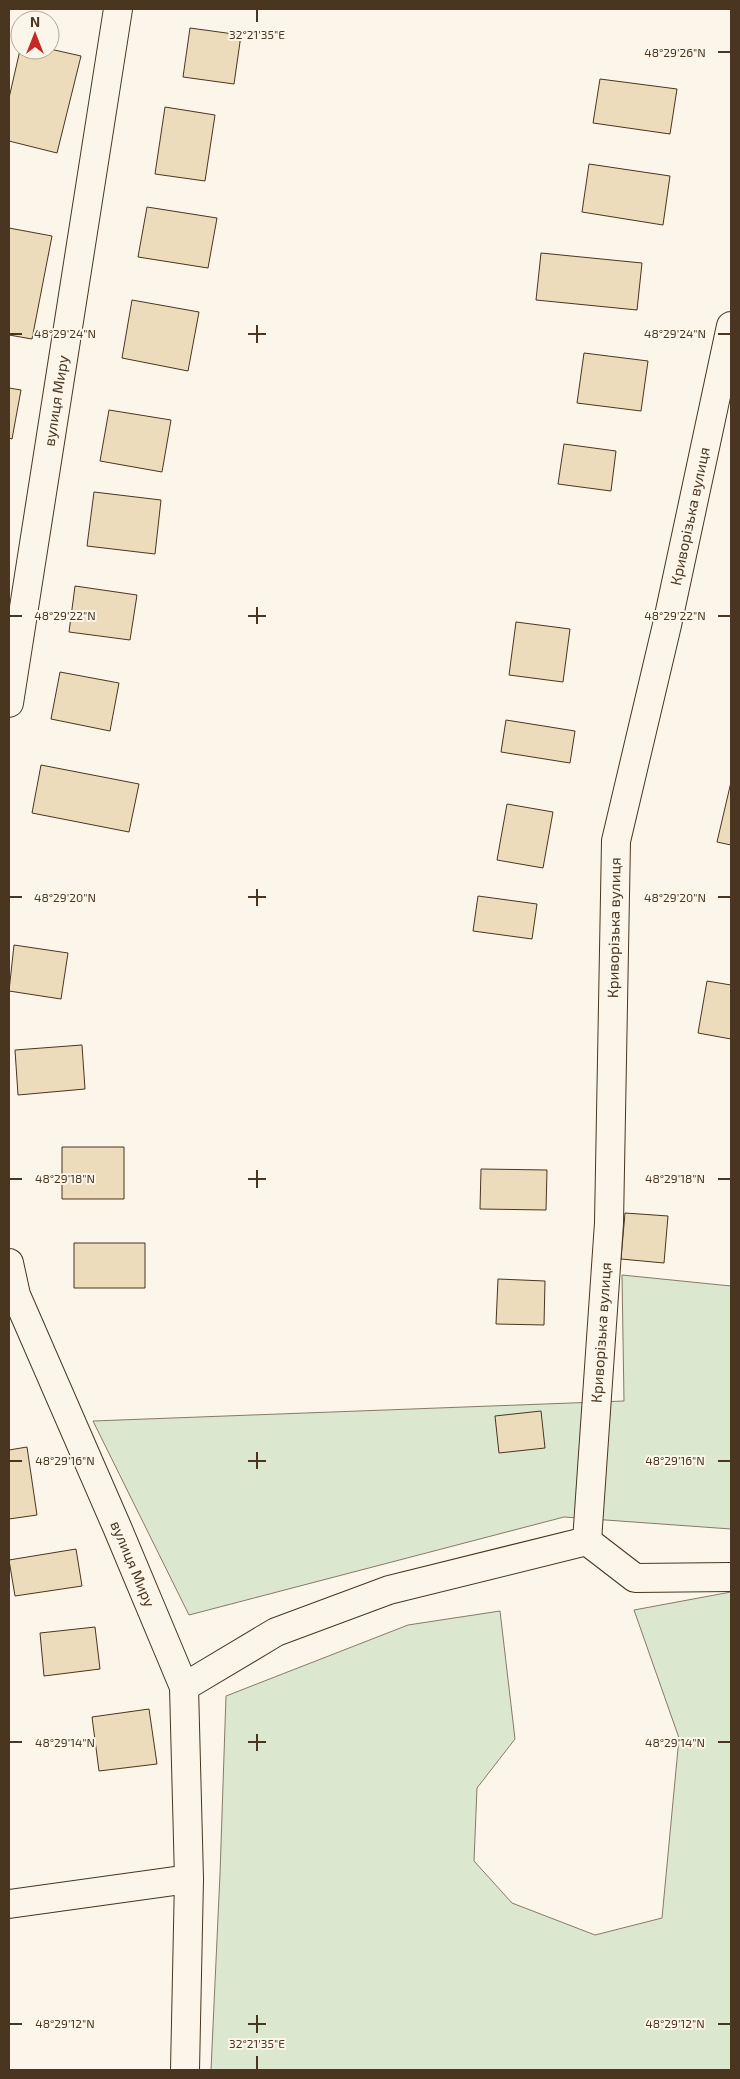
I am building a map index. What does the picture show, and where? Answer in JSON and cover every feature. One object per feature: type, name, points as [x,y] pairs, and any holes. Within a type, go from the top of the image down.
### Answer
[{"type":"street","name":"вулиця Миру","points":[[9,703],[118,9]]},
{"type":"street","name":"Криворізька вулиця","points":[[587,1541],[609,1223],[616,841],[667,625],[731,326]]},
{"type":"street","name":"вулиця Миру","points":[[9,1263],[16,1295],[117,1526],[184,1687],[189,1879],[185,2070]]},
{"type":"street","points":[[184,1687],[276,1632],[389,1590],[587,1541],[635,1578],[731,1578]]},
{"type":"street","points":[[9,1904],[189,1879]]},
{"type":"green space","points":[[622,1275],[731,1286],[731,1529],[564,1517],[189,1615],[93,1421],[624,1401]]},
{"type":"green space","points":[[731,1592],[731,2070],[211,2070],[226,1696],[408,1625],[500,1611],[515,1739],[477,1788],[474,1861],[512,1903],[595,1935],[662,1918],[679,1738],[634,1610]]},
{"type":"building","points":[[190,28],[241,35],[234,84],[183,77]]},
{"type":"building","points":[[60,51],[81,56],[57,153],[9,141],[9,98],[18,60],[60,60]]},
{"type":"building","points":[[600,79],[677,89],[670,134],[593,123]]},
{"type":"building","points":[[165,107],[215,115],[205,181],[155,174]]},
{"type":"building","points":[[589,164],[670,176],[663,225],[582,212]]},
{"type":"building","points":[[147,207],[217,218],[208,268],[138,257]]},
{"type":"building","points":[[9,228],[52,236],[32,339],[9,335]]},
{"type":"building","points":[[541,253],[642,263],[637,310],[536,300]]},
{"type":"building","points":[[132,300],[199,312],[188,371],[122,358]]},
{"type":"building","points":[[584,353],[648,361],[641,411],[577,403]]},
{"type":"building","points":[[9,388],[21,390],[12,439],[9,438]]},
{"type":"building","points":[[109,410],[171,420],[162,472],[100,461]]},
{"type":"building","points":[[564,444],[616,451],[611,491],[558,484]]},
{"type":"building","points":[[94,492],[161,500],[155,554],[87,546]]},
{"type":"building","points":[[75,586],[137,595],[130,640],[69,632]]},
{"type":"building","points":[[516,622],[570,629],[563,682],[509,675]]},
{"type":"building","points":[[60,672],[119,683],[110,731],[51,719]]},
{"type":"building","points":[[506,720],[575,731],[570,763],[501,752]]},
{"type":"building","points":[[41,765],[139,784],[129,832],[32,813]]},
{"type":"building","points":[[731,782],[731,845],[717,842]]},
{"type":"building","points":[[507,804],[553,812],[543,868],[497,860]]},
{"type":"building","points":[[478,896],[537,904],[532,939],[473,931]]},
{"type":"building","points":[[14,945],[68,953],[61,999],[9,991]]},
{"type":"building","points":[[707,981],[731,985],[731,1039],[698,1033]]},
{"type":"building","points":[[82,1045],[85,1089],[18,1095],[15,1050]]},
{"type":"building","points":[[62,1147],[124,1147],[124,1199],[62,1199]]},
{"type":"building","points":[[481,1169],[547,1170],[546,1210],[480,1209]]},
{"type":"building","points":[[625,1213],[668,1216],[664,1263],[621,1259]]},
{"type":"building","points":[[74,1243],[145,1243],[145,1288],[74,1288]]},
{"type":"building","points":[[498,1279],[545,1281],[544,1325],[496,1324]]},
{"type":"building","points":[[541,1411],[545,1448],[499,1453],[495,1416]]},
{"type":"building","points":[[27,1447],[37,1515],[9,1519],[9,1450]]},
{"type":"building","points":[[76,1549],[82,1586],[15,1596],[9,1560]]},
{"type":"building","points":[[95,1627],[100,1669],[44,1676],[40,1633]]},
{"type":"building","points":[[149,1709],[157,1764],[99,1771],[92,1717]]}]
